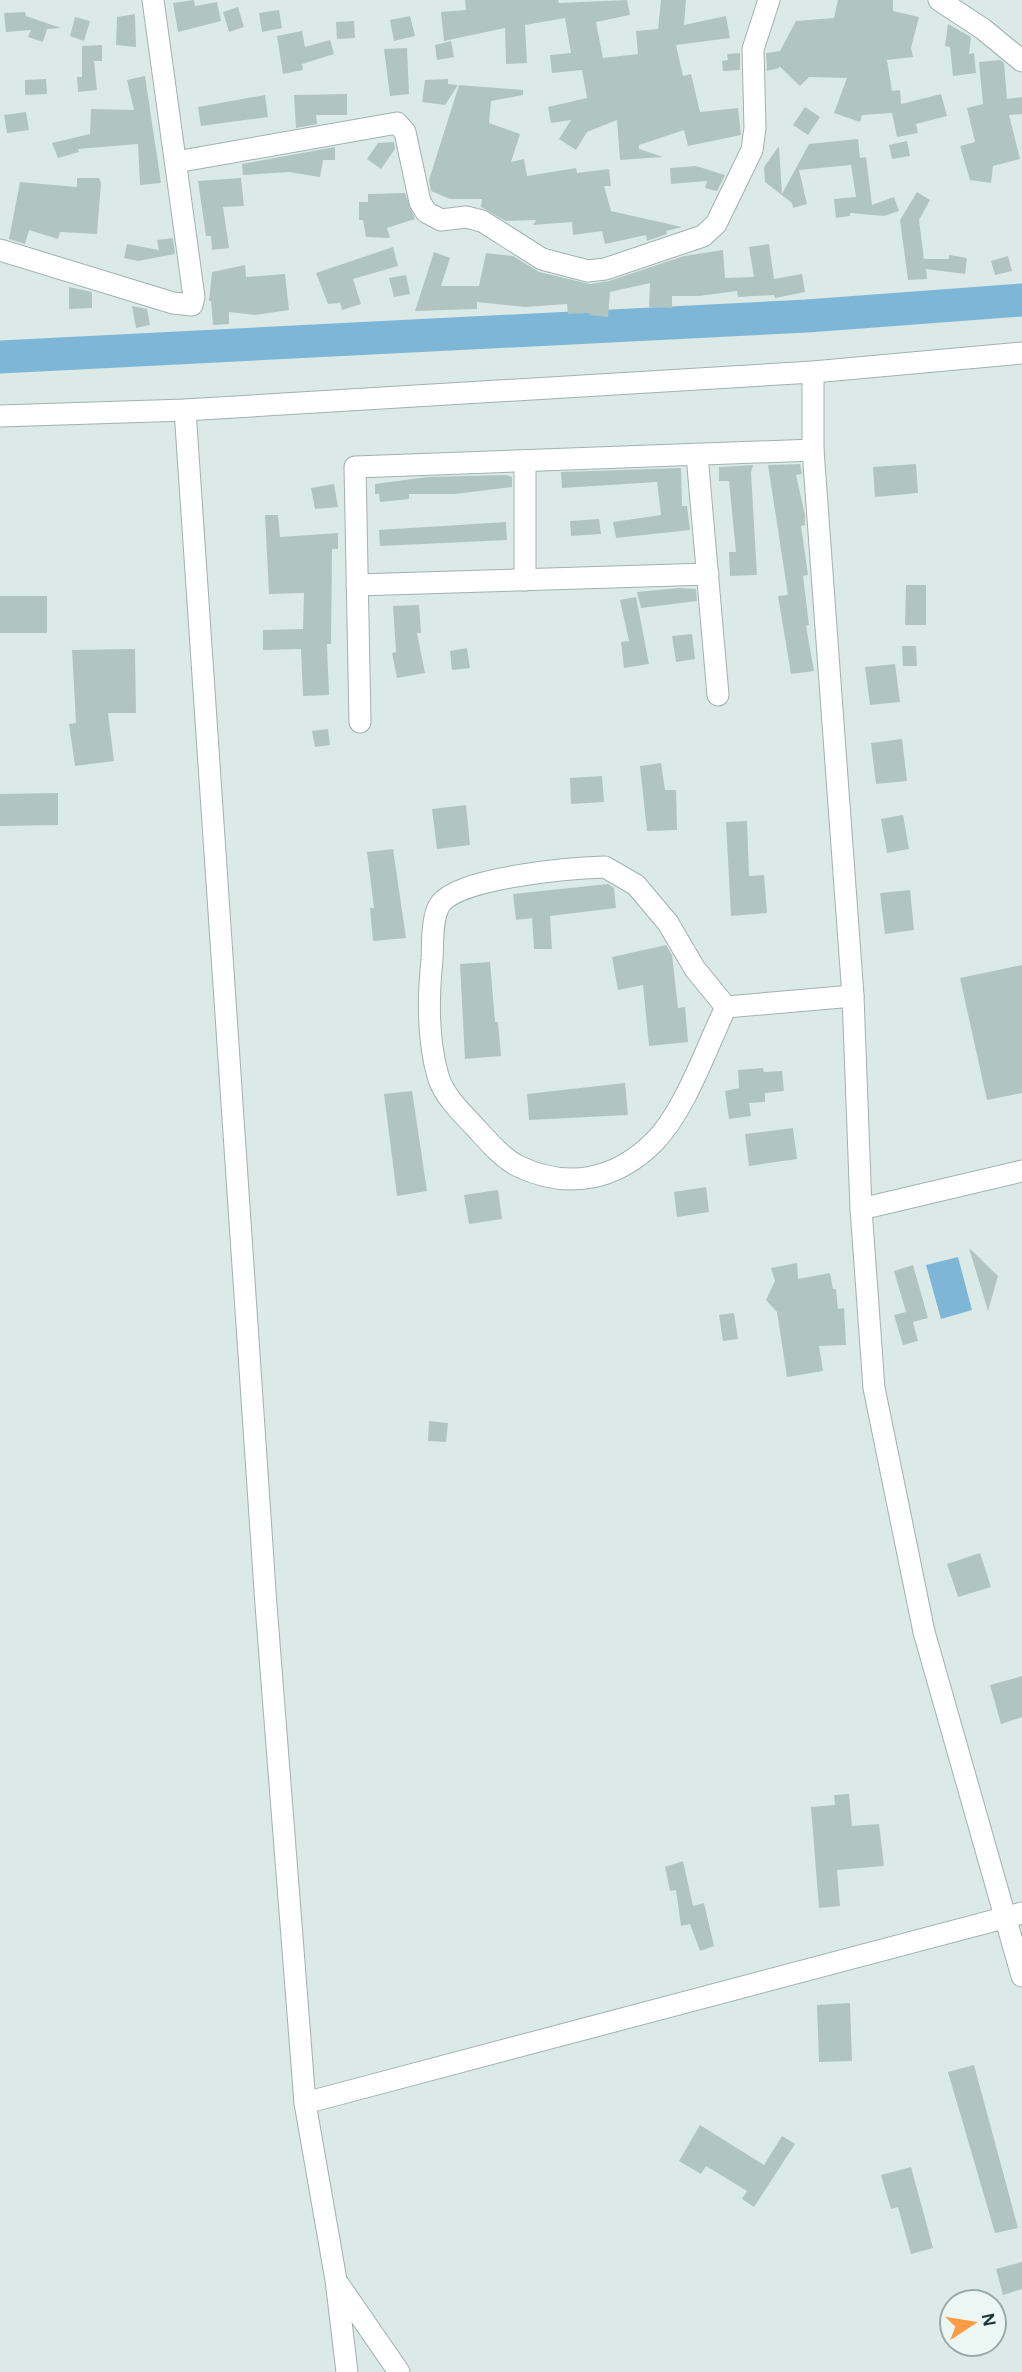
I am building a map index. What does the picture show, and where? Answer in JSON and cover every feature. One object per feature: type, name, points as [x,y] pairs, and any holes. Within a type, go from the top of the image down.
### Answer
[{"type":"street","points":[[0,250],[173,303],[192,305],[194,297],[177,162],[153,0]]},
{"type":"street","points":[[177,162],[397,123],[403,126],[420,202],[426,212],[441,220],[466,217],[482,221],[542,259],[588,271],[605,269],[703,236],[716,224],[752,150],[755,128],[753,49],[769,0]]},
{"type":"street","points":[[939,0],[984,29],[1022,61]]},
{"type":"street","points":[[0,416],[185,410],[813,372],[1022,353]]},
{"type":"street","points":[[813,372],[813,450],[853,996],[861,1209],[874,1388],[888,1470],[924,1632],[1013,1915],[1022,1976]]},
{"type":"street","points":[[185,410],[266,1605],[305,2103],[336,2280],[347,2372]]},
{"type":"street","points":[[360,722],[355,467],[525,463],[813,450]]},
{"type":"street","points":[[697,455],[718,695]]},
{"type":"street","points":[[525,463],[525,580]]},
{"type":"street","points":[[358,584],[708,574]]},
{"type":"street","points":[[605,867],[636,885],[668,923],[695,969],[726,1007],[710,1044],[673,1113],[657,1139],[636,1159],[612,1173],[582,1179],[550,1176],[516,1166],[458,1108],[438,1078],[429,1030],[429,986],[438,909],[447,898],[485,882],[565,868],[605,867]]},
{"type":"street","points":[[726,1007],[853,996]]},
{"type":"street","points":[[861,1209],[1022,1171]]},
{"type":"street","points":[[305,2103],[1013,1915]]},
{"type":"street","points":[[336,2280],[399,2372]]},
{"type":"water","points":[[958,1257],[972,1310],[941,1319],[926,1265]]},
{"type":"building","points":[[194,0],[195,6],[217,2],[221,21],[178,32],[173,3]]},
{"type":"building","points":[[465,0],[558,0],[559,3],[627,0],[630,15],[596,22],[603,58],[638,54],[636,31],[658,29],[661,0],[686,0],[684,25],[726,16],[730,38],[676,45],[683,76],[691,74],[700,112],[738,108],[741,135],[688,146],[684,130],[639,145],[639,149],[663,157],[620,160],[617,120],[587,132],[576,150],[559,139],[571,120],[551,123],[548,107],[587,98],[582,70],[552,73],[550,55],[571,53],[565,18],[525,25],[527,63],[506,64],[505,28],[444,41],[441,12],[466,10]]},
{"type":"building","points":[[838,0],[893,0],[893,11],[919,17],[911,48],[913,57],[887,60],[892,91],[900,90],[901,104],[941,94],[947,116],[916,124],[918,133],[897,137],[892,113],[862,115],[860,122],[834,113],[847,78],[809,77],[800,86],[779,66],[767,71],[766,53],[780,51],[796,21],[834,18]]},
{"type":"building","points":[[238,7],[244,27],[229,32],[223,12]]},
{"type":"building","points":[[279,10],[282,28],[262,32],[259,13]]},
{"type":"building","points":[[25,12],[26,16],[61,28],[47,29],[43,42],[28,37],[31,30],[6,32],[4,13]]},
{"type":"building","points":[[135,14],[136,47],[116,45],[117,17]]},
{"type":"building","points":[[410,16],[415,36],[394,41],[390,20]]},
{"type":"building","points":[[75,17],[90,21],[84,41],[70,36]]},
{"type":"building","points":[[354,21],[355,38],[337,39],[336,22]]},
{"type":"building","points":[[948,24],[971,37],[969,54],[974,53],[976,73],[953,76],[950,47],[945,46]]},
{"type":"building","points":[[302,31],[305,47],[330,40],[334,54],[302,64],[303,70],[283,74],[277,36]]},
{"type":"building","points":[[451,41],[454,57],[437,60],[435,45]]},
{"type":"building","points":[[102,45],[102,61],[94,61],[97,90],[78,92],[77,77],[82,77],[82,46]]},
{"type":"building","points":[[407,48],[409,94],[390,96],[384,49]]},
{"type":"building","points":[[740,53],[740,70],[723,71],[722,61],[728,60],[727,54]]},
{"type":"building","points":[[1000,60],[1004,63],[1007,99],[1022,97],[1022,114],[1009,115],[1020,159],[993,166],[991,183],[970,180],[960,146],[975,142],[967,108],[983,104],[979,62]]},
{"type":"building","points":[[145,76],[161,183],[140,185],[138,144],[78,149],[79,152],[58,158],[52,143],[90,134],[91,109],[134,110],[127,80]]},
{"type":"building","points":[[46,79],[47,94],[25,95],[25,80]]},
{"type":"building","points":[[448,79],[448,84],[458,85],[445,105],[422,102],[425,80]]},
{"type":"building","points":[[459,85],[523,90],[523,95],[491,101],[489,123],[520,134],[511,162],[524,159],[527,176],[576,168],[577,173],[609,169],[611,186],[604,186],[611,211],[682,227],[666,231],[667,234],[647,241],[646,235],[605,244],[602,231],[573,235],[572,222],[533,225],[536,220],[506,221],[481,207],[482,199],[450,199],[431,191],[429,180]]},
{"type":"building","points":[[347,94],[347,115],[316,115],[317,124],[296,128],[294,95]]},
{"type":"building","points":[[265,95],[268,117],[201,126],[198,107]]},
{"type":"building","points":[[805,107],[820,117],[808,135],[793,125]]},
{"type":"building","points":[[26,112],[29,130],[7,133],[4,115]]},
{"type":"building","points":[[858,139],[860,158],[866,157],[872,205],[894,197],[899,211],[884,216],[850,213],[850,216],[836,218],[834,199],[856,197],[851,165],[799,170],[807,204],[793,208],[792,203],[765,182],[764,167],[779,146],[782,194],[809,144]]},
{"type":"building","points":[[907,141],[910,156],[892,159],[889,145]]},
{"type":"building","points":[[394,142],[395,149],[381,169],[367,159],[378,143]]},
{"type":"building","points":[[335,147],[335,160],[323,160],[320,177],[289,172],[243,175],[242,164]]},
{"type":"building","points":[[696,166],[725,175],[717,191],[705,188],[707,181],[671,184],[670,168]]},
{"type":"building","points":[[77,178],[99,178],[101,183],[97,234],[60,232],[58,239],[29,230],[25,244],[9,239],[20,182],[77,187]]},
{"type":"building","points":[[241,178],[244,206],[223,207],[229,248],[212,250],[211,236],[206,236],[198,181]]},
{"type":"building","points":[[917,192],[930,200],[919,220],[924,259],[949,259],[949,255],[967,258],[965,274],[926,269],[927,279],[908,280],[900,220]]},
{"type":"building","points":[[405,193],[415,219],[387,228],[390,238],[366,237],[363,220],[359,220],[359,202],[368,202],[368,194]]},
{"type":"building","points":[[173,238],[175,254],[138,261],[124,258],[127,244],[159,250],[157,240]]},
{"type":"building","points":[[769,244],[774,279],[802,274],[805,292],[775,298],[774,295],[738,297],[737,291],[672,296],[672,308],[649,307],[650,283],[610,292],[608,317],[589,313],[568,314],[567,304],[525,307],[477,302],[477,309],[415,311],[434,252],[450,258],[441,286],[479,286],[486,253],[513,256],[539,272],[590,284],[609,281],[684,256],[723,250],[725,278],[754,277],[749,247]]},
{"type":"building","points":[[393,247],[398,266],[353,279],[361,304],[342,310],[340,303],[328,304],[316,273]]},
{"type":"building","points":[[1008,256],[1012,271],[995,275],[991,261]]},
{"type":"building","points":[[245,265],[246,277],[285,274],[289,310],[255,315],[229,312],[229,324],[213,325],[209,301],[212,272]]},
{"type":"building","points":[[406,275],[410,294],[394,297],[389,278]]},
{"type":"building","points":[[69,287],[92,292],[92,308],[69,309]]},
{"type":"building","points":[[132,306],[147,309],[150,325],[136,328]]},
{"type":"building","points":[[800,464],[802,474],[796,475],[805,515],[805,525],[801,526],[808,575],[803,576],[809,625],[806,626],[814,671],[791,674],[778,596],[788,595],[768,465]]},
{"type":"building","points":[[916,464],[918,493],[875,497],[873,467]]},
{"type":"building","points":[[753,465],[751,473],[757,575],[730,576],[729,552],[736,552],[729,481],[719,481],[719,467]]},
{"type":"building","points":[[681,468],[682,506],[687,506],[690,530],[616,538],[613,522],[661,515],[657,482],[562,488],[561,472]]},
{"type":"building","points":[[427,477],[512,477],[512,487],[455,494],[409,494],[409,499],[380,502],[379,494],[375,494],[375,484]]},
{"type":"building","points":[[334,484],[338,507],[315,509],[311,488]]},
{"type":"building","points":[[265,515],[278,515],[280,537],[338,533],[338,549],[332,549],[331,644],[327,644],[329,695],[303,696],[301,649],[263,650],[263,630],[303,629],[304,593],[269,594]]},
{"type":"building","points":[[599,519],[601,534],[571,536],[570,521]]},
{"type":"building","points":[[506,522],[507,540],[380,546],[379,530]]},
{"type":"building","points":[[906,585],[926,585],[926,625],[905,625]]},
{"type":"building","points":[[696,589],[697,601],[641,608],[637,592]]},
{"type":"building","points":[[0,596],[47,596],[47,633],[0,633]]},
{"type":"building","points":[[636,597],[649,664],[624,668],[621,642],[629,641],[620,600]]},
{"type":"building","points":[[419,605],[421,633],[417,633],[425,673],[397,678],[392,653],[396,652],[393,606]]},
{"type":"building","points":[[692,634],[695,659],[676,662],[672,636]]},
{"type":"building","points":[[902,646],[916,646],[917,666],[903,666]]},
{"type":"building","points":[[467,648],[470,668],[452,670],[450,651]]},
{"type":"building","points":[[135,649],[136,713],[108,713],[114,761],[75,766],[69,724],[76,723],[72,650]]},
{"type":"building","points":[[895,664],[900,702],[870,705],[865,667]]},
{"type":"building","points":[[328,729],[330,745],[315,747],[312,731]]},
{"type":"building","points":[[902,739],[907,781],[876,784],[871,743]]},
{"type":"building","points":[[661,763],[665,790],[676,790],[677,830],[647,831],[640,766]]},
{"type":"building","points":[[602,776],[604,802],[571,804],[570,778]]},
{"type":"building","points":[[58,793],[58,825],[0,826],[0,794]]},
{"type":"building","points":[[466,805],[470,845],[437,849],[432,809]]},
{"type":"building","points":[[903,815],[909,849],[887,853],[881,819]]},
{"type":"building","points":[[747,821],[749,876],[764,875],[767,913],[731,916],[726,822]]},
{"type":"building","points":[[393,849],[406,938],[373,941],[370,908],[374,908],[367,852]]},
{"type":"building","points":[[608,884],[614,888],[616,908],[550,916],[552,949],[534,949],[532,918],[516,920],[513,894]]},
{"type":"building","points":[[910,890],[914,930],[885,934],[880,893]]},
{"type":"building","points":[[666,945],[672,955],[678,1008],[685,1007],[688,1042],[649,1046],[643,985],[618,990],[612,957]]},
{"type":"building","points":[[490,962],[501,1056],[465,1059],[460,964]]},
{"type":"building","points":[[1022,965],[1022,1093],[987,1100],[960,978]]},
{"type":"building","points":[[763,1068],[764,1072],[782,1071],[784,1091],[765,1093],[765,1102],[749,1103],[751,1116],[729,1119],[725,1091],[739,1088],[738,1070]]},
{"type":"building","points":[[625,1083],[628,1115],[529,1120],[527,1094]]},
{"type":"building","points":[[412,1091],[427,1191],[397,1196],[384,1094]]},
{"type":"building","points":[[793,1128],[797,1159],[749,1166],[745,1134]]},
{"type":"building","points":[[706,1187],[709,1212],[677,1217],[674,1192]]},
{"type":"building","points":[[498,1190],[502,1219],[469,1224],[464,1195]]},
{"type":"building","points":[[969,1248],[998,1276],[988,1311]]},
{"type":"building","points":[[797,1263],[798,1279],[830,1273],[833,1289],[836,1289],[838,1309],[844,1308],[846,1345],[819,1346],[823,1371],[787,1377],[777,1312],[766,1300],[775,1281],[771,1268]]},
{"type":"building","points":[[913,1265],[928,1318],[913,1322],[918,1341],[903,1345],[894,1315],[906,1312],[894,1271]]},
{"type":"building","points":[[734,1313],[738,1339],[723,1341],[719,1315]]},
{"type":"building","points":[[429,1421],[448,1423],[446,1442],[428,1441]]},
{"type":"building","points":[[980,1553],[991,1587],[958,1597],[947,1564]]},
{"type":"building","points":[[1022,1676],[1022,1717],[1001,1724],[990,1685]]},
{"type":"building","points":[[849,1794],[852,1826],[879,1824],[884,1866],[837,1870],[840,1906],[819,1908],[811,1807],[835,1805],[834,1795]]},
{"type":"building","points":[[683,1861],[693,1906],[704,1903],[714,1946],[700,1951],[690,1924],[681,1926],[676,1890],[670,1891],[665,1867]]},
{"type":"building","points":[[850,2003],[852,2061],[819,2062],[817,2005]]},
{"type":"building","points":[[974,2065],[1018,2228],[995,2233],[948,2072]]},
{"type":"building","points":[[700,2125],[764,2165],[782,2136],[795,2144],[754,2207],[742,2199],[747,2191],[706,2166],[701,2174],[679,2161]]},
{"type":"building","points":[[911,2167],[933,2248],[911,2254],[898,2207],[891,2209],[881,2175]]},
{"type":"building","points":[[1022,2262],[1022,2289],[1008,2293],[1008,2288],[1001,2288],[996,2269]]},
{"type":"waterway","points":[[0,357],[807,316],[1022,300]]}]
